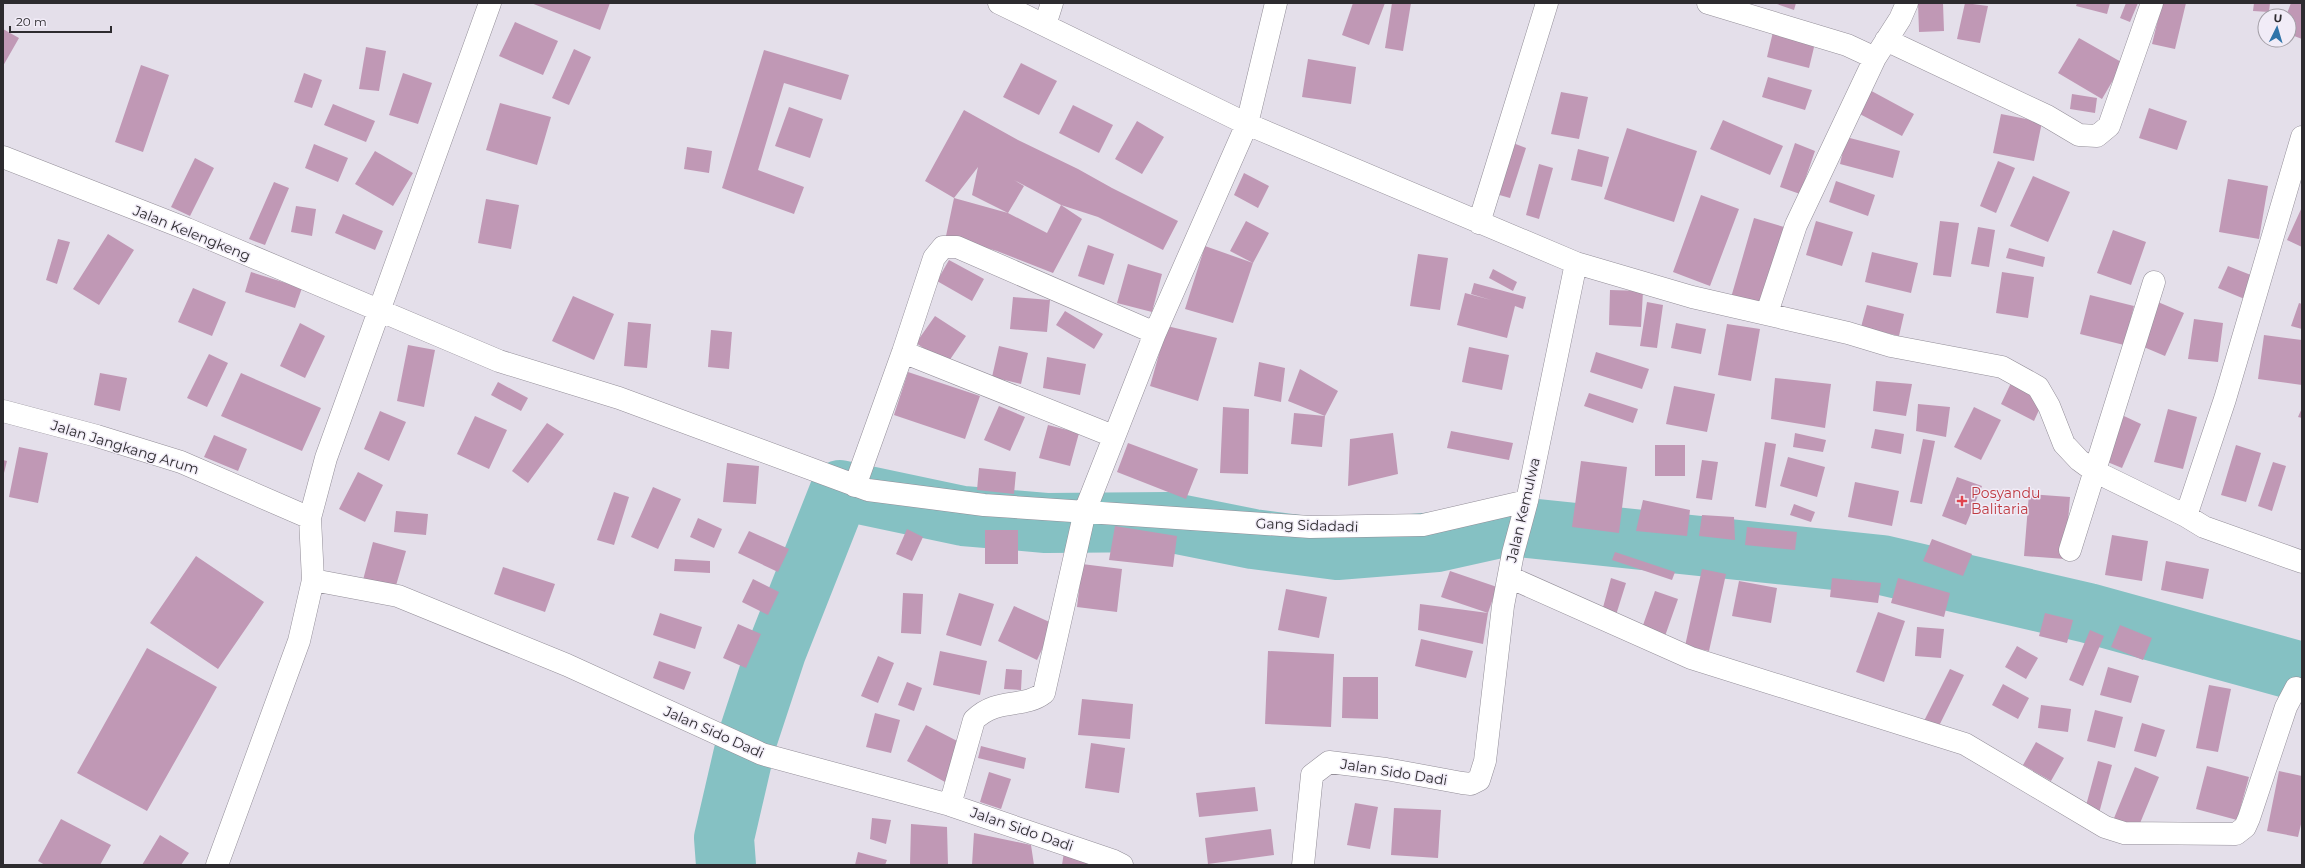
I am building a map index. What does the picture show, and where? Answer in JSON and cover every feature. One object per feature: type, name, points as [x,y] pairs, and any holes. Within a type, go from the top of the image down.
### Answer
[{"type":"street","points":[[217,865],[299,641],[313,580],[310,518],[326,458],[380,312],[490,3]]},
{"type":"street","points":[[999,3],[1246,124],[1479,223],[1576,262],[1692,297],[1767,313],[1848,333],[1891,346],[2002,367],[2038,387],[2049,406],[2064,444],[2079,460],[2094,471],[2186,516],[2204,527],[2302,562]]},
{"type":"street","points":[[1045,25],[1052,3]]},
{"type":"street","points":[[950,805],[974,720],[982,712],[994,706],[1036,699],[1044,693],[1083,520],[1114,436],[1155,333],[1246,124],[1276,3]]},
{"type":"street","points":[[1479,223],[1547,3]]},
{"type":"street","points":[[1708,3],[1847,45],[1874,58]]},
{"type":"street","points":[[1767,313],[1796,225],[1874,58],[1900,19],[1907,3]]},
{"type":"street","points":[[1886,40],[2047,116],[2079,135],[2098,136],[2109,126],[2152,3]]},
{"type":"street","points":[[2186,516],[2225,399],[2299,162],[2302,137]]},
{"type":"street","name":"Jalan Kelengkeng","points":[[3,157],[187,229],[380,312],[499,361],[619,398],[855,486]]},
{"type":"street","points":[[855,486],[903,352],[934,258],[943,247],[957,248],[1155,333]]},
{"type":"street","name":"Jalan Kemulwa","points":[[1485,761],[1508,577],[1527,501],[1576,262]]},
{"type":"street","points":[[2070,550],[2154,282]]},
{"type":"street","points":[[903,352],[1114,436]]},
{"type":"street","name":"Jalan Jangkang Arum","points":[[3,411],[97,436],[181,462],[310,518]]},
{"type":"street","name":"Gang Sidadadi","points":[[855,486],[874,491],[984,505],[1083,520],[1310,527],[1374,528],[1423,525],[1527,501]]},
{"type":"street","points":[[1508,577],[1691,658],[1965,744],[2105,827],[2124,833],[2236,834],[2249,818],[2286,707],[2296,688]]},
{"type":"street","name":"Jalan Sido Dadi","points":[[313,580],[398,596],[567,665],[726,740],[762,754],[950,805],[1114,860],[1122,865]]},
{"type":"street","name":"Jalan Sido Dadi","points":[[1303,865],[1310,810],[1312,775],[1329,762],[1386,769],[1472,784],[1478,780],[1485,761]]},
{"type":"building","points":[[531,3],[610,3],[600,30]]},
{"type":"building","points":[[1353,3],[1385,3],[1369,45],[1342,35]]},
{"type":"building","points":[[1392,3],[1411,3],[1403,51],[1385,48]]},
{"type":"building","points":[[1774,3],[1796,3],[1794,10]]},
{"type":"building","points":[[1918,3],[1943,3],[1944,31],[1919,32]]},
{"type":"building","points":[[1965,3],[1988,6],[1980,43],[1957,39]]},
{"type":"building","points":[[2077,3],[2110,3],[2107,14],[2076,6]]},
{"type":"building","points":[[2126,3],[2138,3],[2130,22],[2120,18]]},
{"type":"building","points":[[2162,3],[2186,3],[2175,49],[2152,44]]},
{"type":"building","points":[[2254,3],[2270,3],[2269,8],[2257,8],[2257,11],[2253,11]]},
{"type":"building","points":[[2291,3],[2302,3],[2302,39],[2297,37],[2297,8],[2289,8]]},
{"type":"building","points":[[515,22],[558,41],[543,75],[499,56]]},
{"type":"building","points":[[3,29],[19,38],[3,66]]},
{"type":"building","points":[[1773,32],[1815,43],[1809,68],[1767,57]]},
{"type":"building","points":[[2079,38],[2123,63],[2102,99],[2058,73]]},
{"type":"building","points":[[366,47],[386,51],[379,91],[359,89]]},
{"type":"building","points":[[574,49],[591,57],[569,105],[552,98]]},
{"type":"building","points":[[764,50],[849,75],[841,100],[784,83],[758,170],[804,187],[794,214],[722,188]]},
{"type":"building","points":[[1308,59],[1356,67],[1351,104],[1302,97]]},
{"type":"building","points":[[1021,63],[1057,81],[1039,115],[1003,97]]},
{"type":"building","points":[[141,65],[169,75],[143,152],[115,142]]},
{"type":"building","points":[[304,73],[322,80],[312,108],[294,102]]},
{"type":"building","points":[[403,73],[432,83],[418,124],[389,115]]},
{"type":"building","points":[[1768,77],[1812,90],[1805,110],[1762,97]]},
{"type":"building","points":[[1866,88],[1914,114],[1902,136],[1854,111]]},
{"type":"building","points":[[1561,92],[1588,97],[1579,139],[1551,134]]},
{"type":"building","points":[[2072,94],[2097,98],[2095,113],[2070,109]]},
{"type":"building","points":[[500,103],[551,117],[537,165],[486,150]]},
{"type":"building","points":[[333,104],[375,121],[366,142],[324,125]]},
{"type":"building","points":[[1073,105],[1113,125],[1099,153],[1059,133]]},
{"type":"building","points":[[789,107],[823,119],[810,158],[775,146]]},
{"type":"building","points":[[2149,108],[2187,121],[2177,150],[2139,138]]},
{"type":"building","points":[[964,110],[1018,140],[1078,169],[1178,221],[1163,250],[1098,217],[1061,205],[1014,180],[1024,186],[1008,213],[972,195],[978,167],[954,198],[925,181]]},
{"type":"building","points":[[2001,114],[2042,122],[2034,161],[1993,153]]},
{"type":"building","points":[[1723,120],[1783,146],[1770,175],[1710,149]]},
{"type":"building","points":[[1137,121],[1164,137],[1142,174],[1115,159]]},
{"type":"building","points":[[1627,128],[1697,151],[1674,222],[1604,199]]},
{"type":"building","points":[[1846,137],[1900,151],[1893,178],[1840,164]]},
{"type":"building","points":[[1513,143],[1526,148],[1510,198],[1496,194]]},
{"type":"building","points":[[1795,143],[1815,151],[1800,194],[1780,187]]},
{"type":"building","points":[[314,144],[348,158],[338,182],[305,168]]},
{"type":"building","points":[[687,147],[712,151],[709,173],[684,169]]},
{"type":"building","points":[[1578,149],[1609,157],[1602,187],[1571,180]]},
{"type":"building","points":[[375,151],[413,173],[393,206],[355,184]]},
{"type":"building","points":[[195,158],[214,168],[190,216],[171,207]]},
{"type":"building","points":[[1998,161],[2015,168],[1996,213],[1980,206]]},
{"type":"building","points":[[1539,164],[1553,168],[1539,219],[1526,215]]},
{"type":"building","points":[[1244,173],[1269,186],[1258,208],[1234,195]]},
{"type":"building","points":[[2033,176],[2070,192],[2048,242],[2010,226]]},
{"type":"building","points":[[2228,179],[2268,186],[2259,239],[2219,232]]},
{"type":"building","points":[[1836,181],[1875,195],[1868,216],[1829,202]]},
{"type":"building","points":[[274,182],[289,188],[265,245],[249,239]]},
{"type":"building","points":[[1701,195],[1739,209],[1710,286],[1673,272]]},
{"type":"building","points":[[954,198],[1008,213],[1047,233],[1061,205],[1082,219],[1053,273],[997,251],[946,236]]},
{"type":"building","points":[[486,199],[519,205],[511,249],[478,243]]},
{"type":"building","points":[[296,206],[316,209],[312,236],[291,232]]},
{"type":"building","points":[[2302,207],[2302,247],[2287,240]]},
{"type":"building","points":[[343,214],[383,231],[375,250],[335,233]]},
{"type":"building","points":[[1754,218],[1784,227],[1759,309],[1730,301]]},
{"type":"building","points":[[1246,221],[1269,233],[1253,263],[1230,251]]},
{"type":"building","points":[[1816,221],[1853,232],[1842,266],[1806,255]]},
{"type":"building","points":[[1940,221],[1959,223],[1951,277],[1933,275]]},
{"type":"building","points":[[1978,227],[1995,230],[1989,267],[1971,264]]},
{"type":"building","points":[[2113,230],[2146,242],[2131,285],[2097,273]]},
{"type":"building","points":[[108,234],[134,250],[99,305],[73,289]]},
{"type":"building","points":[[58,239],[70,242],[57,284],[46,280]]},
{"type":"building","points":[[1088,245],[1114,254],[1104,285],[1078,276]]},
{"type":"building","points":[[1205,246],[1253,263],[1233,323],[1185,309]]},
{"type":"building","points":[[2009,248],[2045,257],[2043,267],[2006,258]]},
{"type":"building","points":[[1872,252],[1918,263],[1911,293],[1865,282]]},
{"type":"building","points":[[1418,254],[1448,258],[1440,310],[1410,306]]},
{"type":"building","points":[[949,260],[984,279],[972,301],[937,281]]},
{"type":"building","points":[[1128,264],[1162,274],[1152,312],[1117,303]]},
{"type":"building","points":[[2228,266],[2256,277],[2247,300],[2218,288]]},
{"type":"building","points":[[1493,269],[1517,282],[1513,291],[1489,278]]},
{"type":"building","points":[[251,272],[302,288],[295,308],[245,292]]},
{"type":"building","points":[[2002,272],[2034,277],[2028,318],[1996,313]]},
{"type":"building","points":[[1474,283],[1526,297],[1523,309],[1515,306],[1507,338],[1457,325],[1465,293],[1491,300],[1471,294]]},
{"type":"building","points":[[193,288],[226,302],[212,336],[178,322]]},
{"type":"building","points":[[1610,290],[1643,291],[1641,327],[1609,325]]},
{"type":"building","points":[[2090,295],[2134,306],[2124,345],[2080,334]]},
{"type":"building","points":[[573,296],[614,314],[594,360],[552,341]]},
{"type":"building","points":[[1013,297],[1050,300],[1047,332],[1010,329]]},
{"type":"building","points":[[1647,302],[1663,305],[1657,348],[1640,346]]},
{"type":"building","points":[[2158,302],[2184,313],[2165,356],[2139,345]]},
{"type":"building","points":[[2299,303],[2302,304],[2302,329],[2291,326]]},
{"type":"building","points":[[1867,305],[1904,314],[1899,336],[1861,327]]},
{"type":"building","points":[[1065,311],[1103,334],[1094,349],[1056,325]]},
{"type":"building","points":[[935,316],[966,336],[947,364],[916,343]]},
{"type":"building","points":[[2194,319],[2223,323],[2218,362],[2188,359]]},
{"type":"building","points":[[628,322],[651,324],[647,368],[624,366]]},
{"type":"building","points":[[300,323],[325,336],[305,378],[280,366]]},
{"type":"building","points":[[1676,323],[1706,329],[1701,354],[1671,348]]},
{"type":"building","points":[[1727,324],[1760,329],[1751,381],[1718,375]]},
{"type":"building","points":[[1167,326],[1217,338],[1198,401],[1150,386]]},
{"type":"building","points":[[711,330],[732,332],[729,369],[708,367]]},
{"type":"building","points":[[2264,335],[2302,340],[2302,385],[2258,379]]},
{"type":"building","points":[[408,345],[435,350],[424,407],[397,401]]},
{"type":"building","points":[[999,346],[1028,353],[1021,384],[992,377]]},
{"type":"building","points":[[1469,347],[1509,355],[1502,390],[1462,382]]},
{"type":"building","points":[[1596,352],[1649,369],[1642,389],[1590,372]]},
{"type":"building","points":[[209,354],[228,363],[207,407],[187,398]]},
{"type":"building","points":[[1047,357],[1086,364],[1080,395],[1043,388]]},
{"type":"building","points":[[1259,362],[1285,368],[1281,402],[1254,396]]},
{"type":"building","points":[[1300,369],[1338,391],[1325,416],[1288,401]]},
{"type":"building","points":[[908,372],[980,396],[965,439],[894,415]]},
{"type":"building","points":[[100,373],[127,378],[120,411],[94,405]]},
{"type":"building","points":[[241,373],[321,408],[302,451],[221,416]]},
{"type":"building","points":[[1775,378],[1831,384],[1825,428],[1771,419]]},
{"type":"building","points":[[1876,381],[1912,384],[1906,416],[1873,411]]},
{"type":"building","points":[[498,382],[528,398],[521,411],[491,395]]},
{"type":"building","points":[[2011,383],[2044,399],[2034,421],[2001,404]]},
{"type":"building","points":[[1674,386],[1715,394],[1707,432],[1666,424]]},
{"type":"building","points":[[1589,393],[1638,409],[1633,423],[1584,406]]},
{"type":"building","points":[[1918,404],[1950,407],[1946,437],[1916,431]]},
{"type":"building","points":[[999,406],[1025,417],[1010,451],[984,440]]},
{"type":"building","points":[[1223,407],[1249,409],[1248,474],[1220,473]]},
{"type":"building","points":[[1974,407],[2001,420],[1981,460],[1954,447]]},
{"type":"building","points":[[2302,408],[2302,418],[2298,417]]},
{"type":"building","points":[[2168,409],[2197,417],[2183,469],[2154,462]]},
{"type":"building","points":[[380,411],[406,422],[389,461],[364,449]]},
{"type":"building","points":[[1294,413],[1325,416],[1322,447],[1291,444]]},
{"type":"building","points":[[475,416],[507,430],[489,469],[457,454]]},
{"type":"building","points":[[2124,416],[2141,424],[2122,468],[2105,461]]},
{"type":"building","points":[[547,423],[564,434],[528,483],[512,471]]},
{"type":"building","points":[[1048,425],[1079,433],[1070,466],[1039,458]]},
{"type":"building","points":[[1875,429],[1904,434],[1901,454],[1871,448]]},
{"type":"building","points":[[1451,431],[1513,443],[1509,460],[1447,448]]},
{"type":"building","points":[[1393,433],[1398,474],[1348,486],[1350,439]]},
{"type":"building","points":[[1795,433],[1826,440],[1823,452],[1793,447]]},
{"type":"building","points":[[214,435],[247,449],[238,471],[204,457]]},
{"type":"building","points":[[1923,439],[1935,441],[1922,504],[1910,502]]},
{"type":"building","points":[[1765,442],[1776,444],[1766,508],[1755,506]]},
{"type":"building","points":[[1128,443],[1198,469],[1186,499],[1117,472]]},
{"type":"building","points":[[1655,445],[1685,445],[1685,476],[1655,476]]},
{"type":"building","points":[[2236,445],[2261,453],[2246,502],[2221,495]]},
{"type":"building","points":[[19,447],[48,453],[38,503],[9,497]]},
{"type":"building","points":[[1788,457],[1825,467],[1817,497],[1780,486]]},
{"type":"building","points":[[3,460],[7,461],[4,473],[3,473]]},
{"type":"building","points":[[1702,460],[1718,462],[1712,500],[1696,498]]},
{"type":"building","points":[[1581,461],[1627,467],[1619,533],[1572,527]]},
{"type":"building","points":[[2273,462],[2286,466],[2272,511],[2258,506]]},
{"type":"building","points":[[727,463],[759,466],[756,504],[723,502]]},
{"type":"building","points":[[979,468],[1016,472],[1014,494],[977,490]]},
{"type":"building","points":[[358,472],[383,485],[365,522],[339,509]]},
{"type":"building","name":"Posyandu Balitaria","points":[[1957,477],[1982,486],[1966,525],[1942,516]]},
{"type":"building","points":[[1855,482],[1899,491],[1892,526],[1848,517]]},
{"type":"building","points":[[653,487],[681,499],[658,549],[631,537]]},
{"type":"building","points":[[614,492],[629,497],[614,545],[597,540]]},
{"type":"building","points":[[2029,494],[2070,497],[2065,559],[2024,556]]},
{"type":"building","points":[[1643,500],[1690,510],[1687,536],[1636,531]]},
{"type":"building","points":[[1794,504],[1815,512],[1811,522],[1790,515]]},
{"type":"building","points":[[396,511],[428,514],[426,535],[394,532]]},
{"type":"building","points":[[1702,515],[1734,517],[1735,540],[1699,536]]},
{"type":"building","points":[[698,518],[722,529],[714,548],[690,537]]},
{"type":"building","points":[[1115,526],[1177,536],[1173,567],[1109,560]]},
{"type":"building","points":[[1747,527],[1797,532],[1795,550],[1745,545]]},
{"type":"building","points":[[907,529],[923,537],[912,561],[896,554]]},
{"type":"building","points":[[985,530],[1018,530],[1018,564],[985,564]]},
{"type":"building","points":[[749,531],[789,549],[778,572],[738,553]]},
{"type":"building","points":[[2112,535],[2148,541],[2142,581],[2105,575]]},
{"type":"building","points":[[1932,539],[1972,554],[1963,576],[1923,561]]},
{"type":"building","points":[[373,542],[406,551],[395,589],[363,580]]},
{"type":"building","points":[[1615,552],[1675,572],[1672,580],[1612,560]]},
{"type":"building","points":[[196,556],[264,602],[218,669],[150,623]]},
{"type":"building","points":[[675,559],[710,561],[710,573],[674,571]]},
{"type":"building","points":[[2166,561],[2209,569],[2203,599],[2161,590]]},
{"type":"building","points":[[1082,564],[1122,569],[1117,612],[1077,607]]},
{"type":"building","points":[[503,567],[555,584],[545,612],[494,594]]},
{"type":"building","points":[[1702,569],[1726,574],[1709,651],[1685,646]]},
{"type":"building","points":[[1450,571],[1497,587],[1488,613],[1441,597]]},
{"type":"building","points":[[1611,578],[1626,583],[1616,615],[1602,611]]},
{"type":"building","points":[[1832,578],[1881,583],[1878,603],[1830,597]]},
{"type":"building","points":[[1898,578],[1950,593],[1944,617],[1891,603]]},
{"type":"building","points":[[753,579],[779,592],[768,615],[742,602]]},
{"type":"building","points":[[1739,581],[1777,588],[1771,623],[1732,616]]},
{"type":"building","points":[[1286,589],[1327,597],[1319,638],[1278,630]]},
{"type":"building","points":[[1655,591],[1678,599],[1665,636],[1642,628]]},
{"type":"building","points":[[903,593],[923,594],[921,634],[901,633]]},
{"type":"building","points":[[959,593],[994,604],[981,646],[946,635]]},
{"type":"building","points":[[1420,604],[1488,613],[1483,644],[1418,630]]},
{"type":"building","points":[[1014,606],[1054,624],[1037,660],[998,641]]},
{"type":"building","points":[[1878,612],[1905,621],[1884,682],[1856,672]]},
{"type":"building","points":[[660,613],[702,627],[695,649],[653,635]]},
{"type":"building","points":[[2045,613],[2073,620],[2067,643],[2039,636]]},
{"type":"building","points":[[738,624],[761,634],[746,668],[723,658]]},
{"type":"building","points":[[2120,625],[2152,638],[2143,660],[2111,647]]},
{"type":"building","points":[[1917,627],[1944,629],[1941,658],[1915,656]]},
{"type":"building","points":[[2090,630],[2104,636],[2083,686],[2069,680]]},
{"type":"building","points":[[1421,639],[1473,651],[1466,678],[1415,666]]},
{"type":"building","points":[[2017,646],[2038,658],[2026,679],[2005,667]]},
{"type":"building","points":[[147,648],[217,687],[147,811],[77,773]]},
{"type":"building","points":[[940,651],[987,661],[980,695],[933,685]]},
{"type":"building","points":[[1268,651],[1334,654],[1331,727],[1265,724]]},
{"type":"building","points":[[878,656],[894,663],[878,703],[861,696]]},
{"type":"building","points":[[659,661],[691,672],[684,690],[653,678]]},
{"type":"building","points":[[2108,667],[2139,676],[2131,703],[2100,695]]},
{"type":"building","points":[[1006,669],[1022,670],[1021,690],[1004,689]]},
{"type":"building","points":[[1950,669],[1964,675],[1938,728],[1924,721]]},
{"type":"building","points":[[1343,677],[1378,677],[1378,719],[1342,718]]},
{"type":"building","points":[[907,682],[922,688],[914,711],[898,705]]},
{"type":"building","points":[[2003,684],[2029,698],[2018,719],[1992,705]]},
{"type":"building","points":[[2209,685],[2231,689],[2218,752],[2196,748]]},
{"type":"building","points":[[1082,699],[1133,704],[1130,739],[1078,735]]},
{"type":"building","points":[[2041,705],[2071,709],[2068,732],[2038,728]]},
{"type":"building","points":[[2095,710],[2123,717],[2115,748],[2087,741]]},
{"type":"building","points":[[875,713],[900,720],[891,753],[866,747]]},
{"type":"building","points":[[2142,723],[2165,730],[2156,757],[2134,751]]},
{"type":"building","points":[[926,725],[965,745],[945,782],[907,761]]},
{"type":"building","points":[[2036,742],[2064,758],[2051,781],[2023,765]]},
{"type":"building","points":[[1091,743],[1125,748],[1119,793],[1085,788]]},
{"type":"building","points":[[981,746],[1026,758],[1024,769],[978,758]]},
{"type":"building","points":[[2098,761],[2112,765],[2098,817],[2084,813]]},
{"type":"building","points":[[2207,766],[2249,777],[2237,820],[2196,809]]},
{"type":"building","points":[[2135,767],[2159,777],[2136,833],[2112,823]]},
{"type":"building","points":[[2279,771],[2302,776],[2302,820],[2298,837],[2267,831]]},
{"type":"building","points":[[989,772],[1011,779],[1001,809],[980,802]]},
{"type":"building","points":[[1255,787],[1258,811],[1199,817],[1196,793]]},
{"type":"building","points":[[1355,803],[1378,807],[1370,849],[1347,845]]},
{"type":"building","points":[[1394,808],[1441,810],[1438,858],[1391,855]]},
{"type":"building","points":[[872,818],[891,820],[886,844],[870,839]]},
{"type":"building","points":[[61,819],[111,845],[100,865],[45,865],[38,861]]},
{"type":"building","points":[[911,824],[947,827],[948,865],[910,865]]},
{"type":"building","points":[[1271,829],[1274,855],[1208,864],[1205,838]]},
{"type":"building","points":[[974,833],[1031,845],[1034,865],[972,865]]},
{"type":"building","points":[[160,835],[189,853],[181,865],[142,865]]},
{"type":"building","points":[[858,852],[887,860],[885,865],[855,865]]},
{"type":"building","points":[[1064,852],[1100,865],[1062,865]]},
{"type":"waterway","points":[[726,865],[724,838],[746,743],[776,652],[840,490],[963,516],[1046,523],[1168,522],[1253,539],[1337,550],[1437,542],[1509,526],[1882,565],[2088,613],[2302,672]]},
{"type":"place","name":"Posyandu Balitaria","points":[[1962,501]]}]
